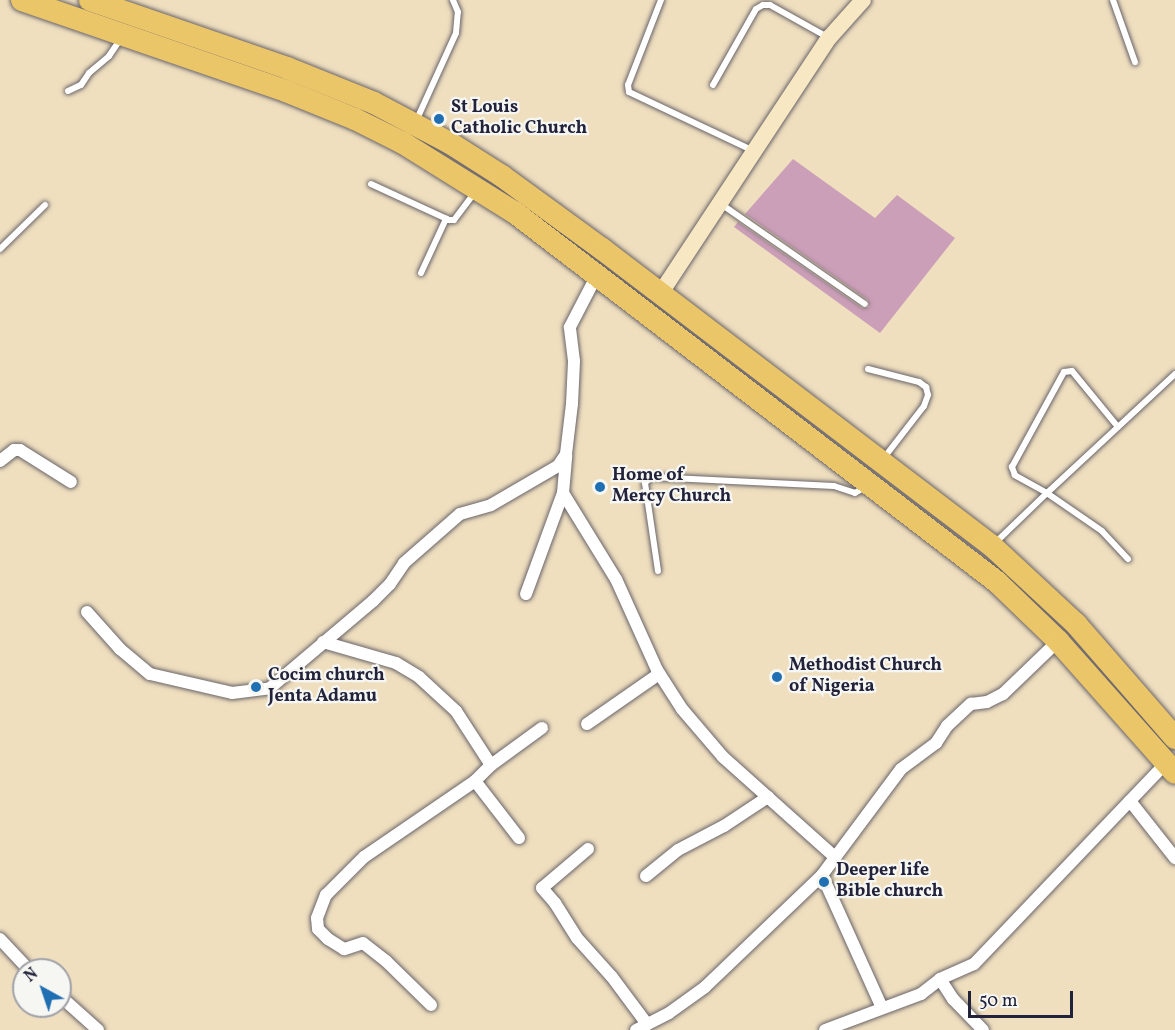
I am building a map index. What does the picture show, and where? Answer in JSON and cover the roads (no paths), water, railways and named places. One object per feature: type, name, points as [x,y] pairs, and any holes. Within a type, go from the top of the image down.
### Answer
[{"type":"highway","points":[[21,0],[321,104],[403,143],[477,188],[597,275],[996,582],[1058,641],[1170,768]]},
{"type":"highway","points":[[90,0],[287,68],[374,103],[415,123],[502,176],[992,546],[1076,624],[1175,738]]},
{"type":"highway","points":[[868,482],[882,461]]},
{"type":"highway","points":[[996,582],[1013,564]]},
{"type":"street","points":[[660,294],[829,38],[863,0]]},
{"type":"street","points":[[526,594],[563,493],[574,361],[570,327],[597,275]]},
{"type":"street","points":[[0,461],[14,450],[20,450],[71,482]]},
{"type":"street","points":[[87,612],[120,649],[150,674],[232,693],[270,688],[390,584],[404,563],[460,514],[491,505],[558,466],[566,454]]},
{"type":"street","points":[[563,493],[616,579],[659,674],[682,709],[723,758],[835,857]]},
{"type":"street","points":[[588,849],[542,888],[555,903],[577,939],[612,976],[642,1027],[669,1013],[705,987],[822,875],[901,770],[936,743],[947,726],[970,704],[987,702],[1003,694],[1058,641]]},
{"type":"street","points":[[323,642],[396,663],[419,677],[456,711],[491,765]]},
{"type":"street","points":[[586,724],[659,674]]},
{"type":"street","points":[[431,1005],[386,961],[363,943],[344,949],[328,939],[318,929],[317,918],[326,895],[363,857],[475,781],[491,765],[542,728]]},
{"type":"street","points":[[825,1030],[921,994],[940,979],[974,964],[1130,801],[1170,768]]},
{"type":"street","points":[[475,781],[519,838]]},
{"type":"street","points":[[646,876],[678,850],[724,826],[768,797]]},
{"type":"street","points":[[1130,801],[1175,858]]},
{"type":"street","points":[[822,875],[882,1008]]},
{"type":"street","points":[[0,939],[18,958]]},
{"type":"street","points":[[940,979],[953,999],[983,1030]]},
{"type":"street","points":[[72,1007],[98,1030]]},
{"type":"lane","points":[[403,143],[415,123],[456,33],[458,12],[453,0]]},
{"type":"lane","points":[[661,0],[628,85],[629,92],[754,151]]},
{"type":"lane","points":[[1113,0],[1135,62]]},
{"type":"lane","points":[[713,85],[756,9],[763,5],[770,5],[829,38]]},
{"type":"lane","points":[[68,91],[81,85],[88,74],[109,56],[123,35]]},
{"type":"lane","points":[[371,184],[446,219],[453,220],[477,188]]},
{"type":"lane","points":[[720,203],[865,304]]},
{"type":"lane","points":[[0,249],[45,205]]},
{"type":"lane","points":[[421,273],[446,219]]},
{"type":"lane","points":[[868,369],[919,382],[926,387],[928,395],[924,406],[882,461]]},
{"type":"lane","points":[[1118,427],[1072,371],[1064,372],[1012,467],[1015,476],[1047,493],[1102,531],[1128,559]]},
{"type":"lane","points":[[992,546],[1175,374]]},
{"type":"lane","points":[[658,571],[645,483],[651,477],[834,486],[855,494],[868,482]]},
{"type":"place","name":"St Louis Catholic Church","points":[[439,119]]},
{"type":"place","name":"Home of Mercy Church","points":[[600,487]]},
{"type":"place","name":"Methodist Church of Nigeria","points":[[777,677]]},
{"type":"place","name":"Cocim church Jenta Adamu","points":[[256,687]]},
{"type":"place","name":"Deeper life Bible church","points":[[824,882]]}]
